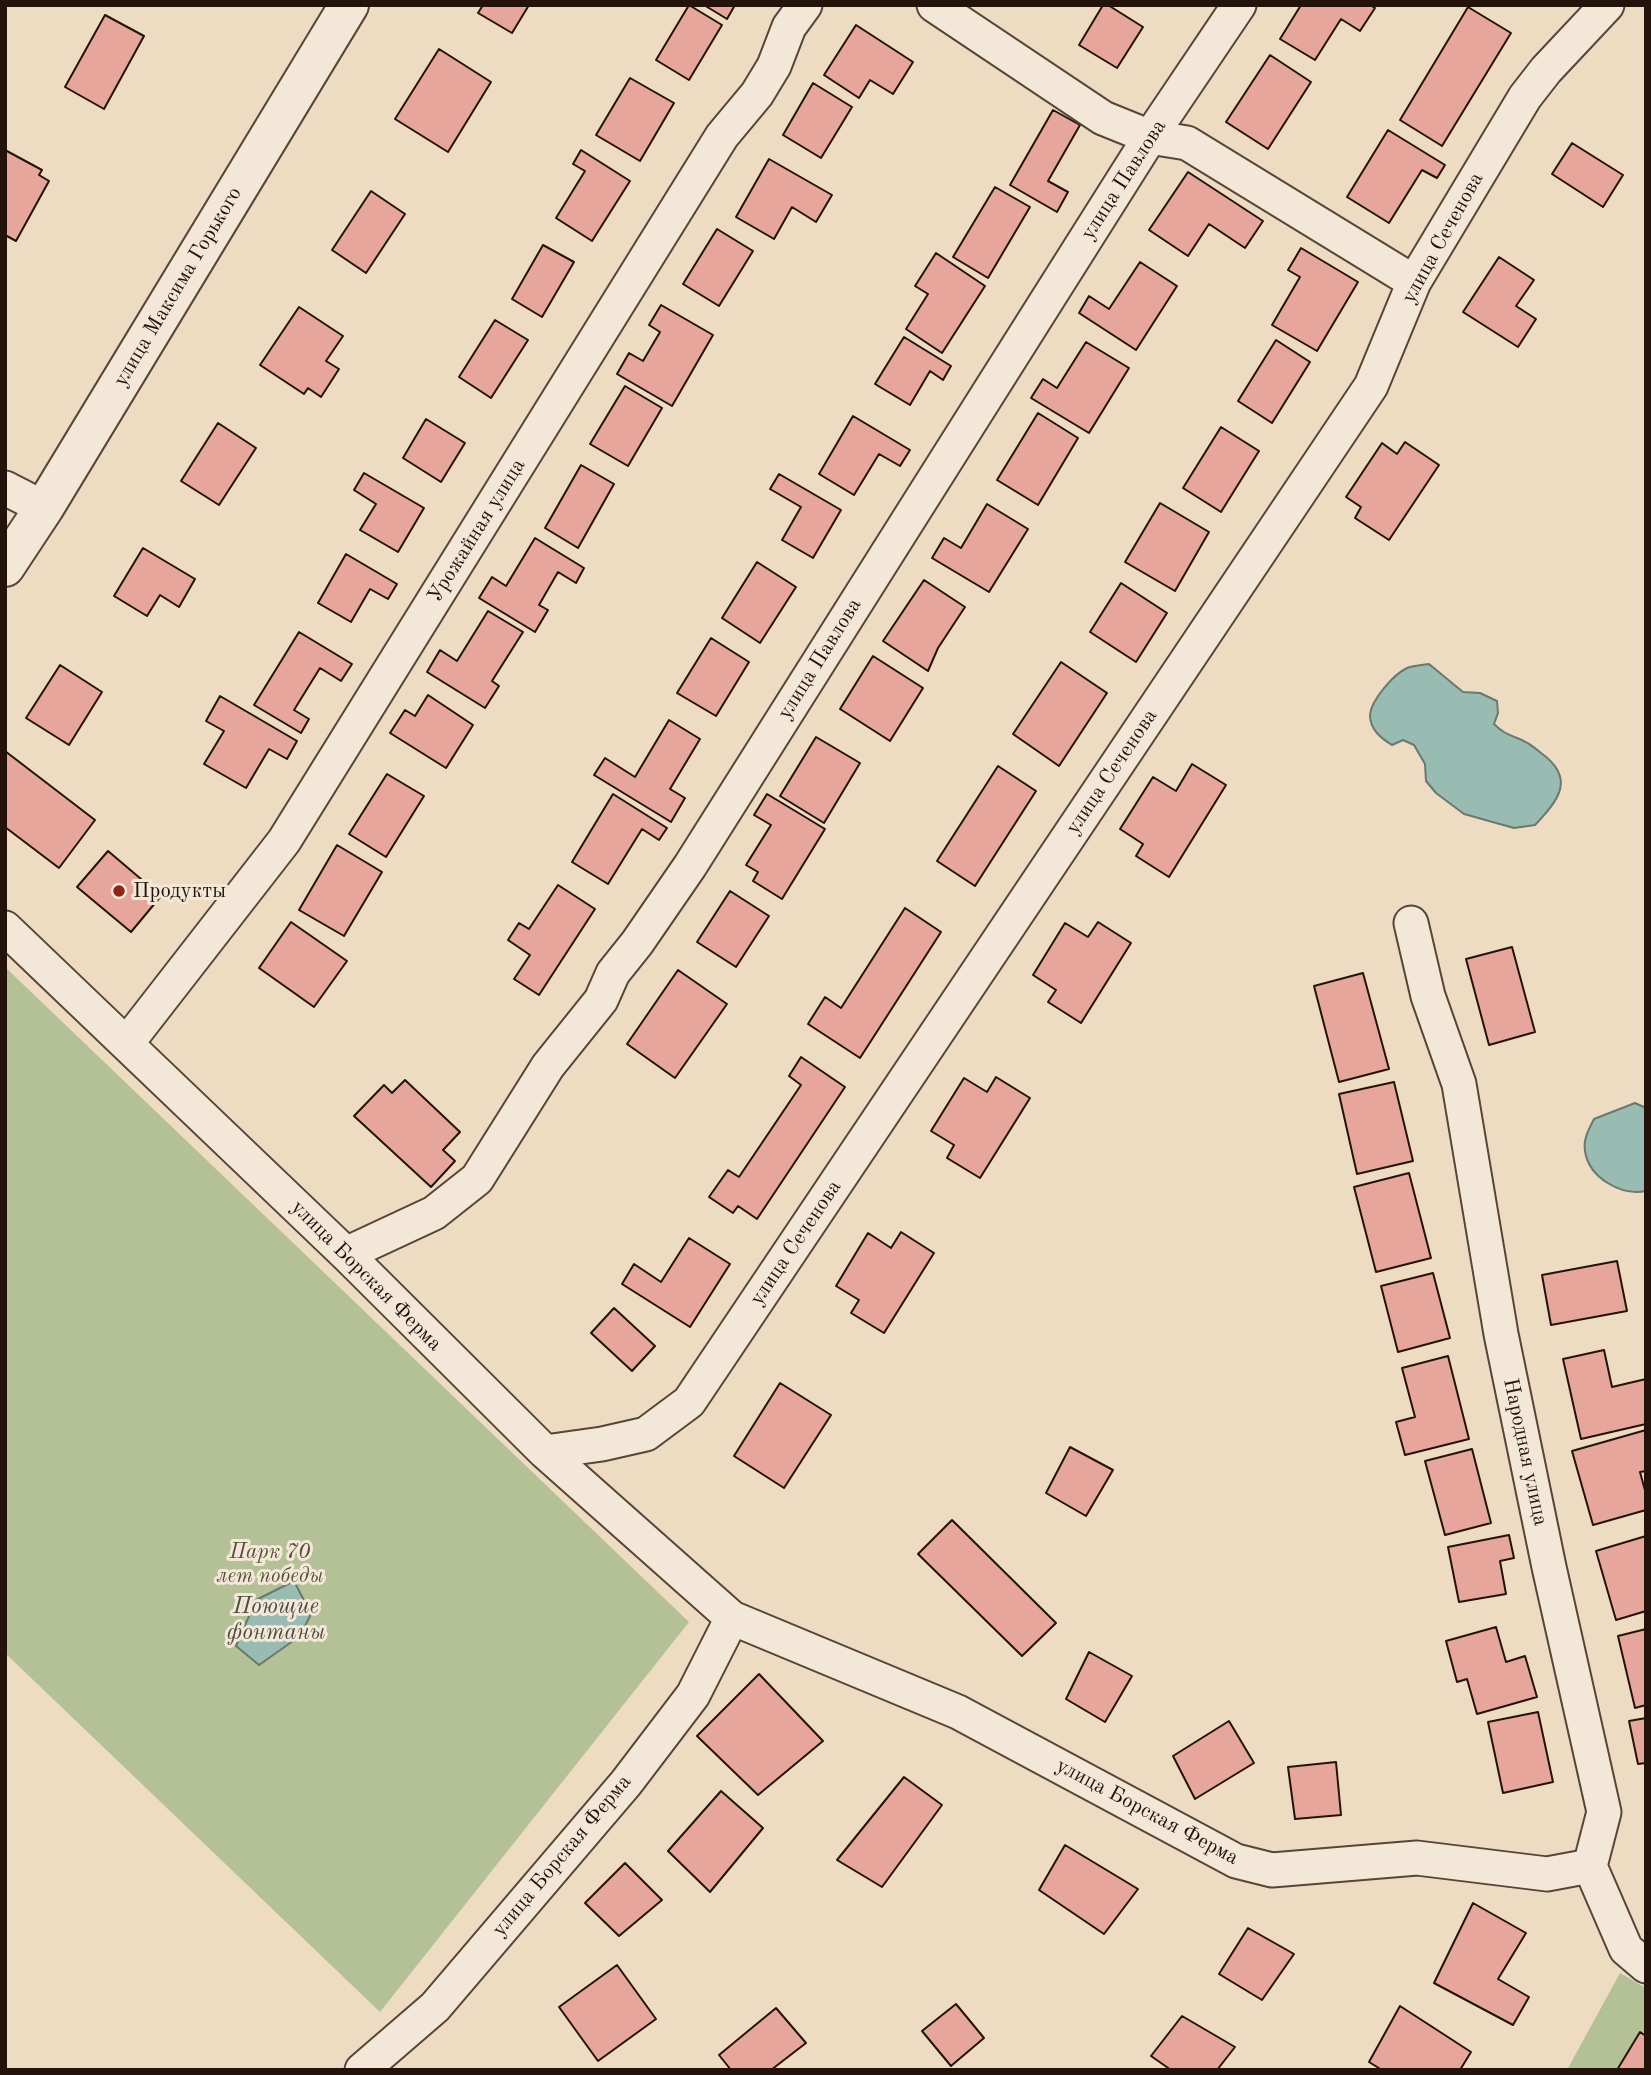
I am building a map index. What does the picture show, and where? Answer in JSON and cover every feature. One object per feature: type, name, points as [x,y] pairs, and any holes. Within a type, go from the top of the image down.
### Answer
[{"type":"street","name":"улица Максима Горького","points":[[5,566],[44,508],[349,5]]},
{"type":"street","name":"Урожайная улица","points":[[127,1043],[284,841],[722,136],[757,94],[774,66],[789,27],[805,5]]},
{"type":"street","points":[[934,5],[1102,118],[1150,137],[1188,143],[1414,282]]},
{"type":"street","name":"улица Павлова","points":[[346,1254],[434,1213],[477,1179],[548,1066],[601,1000],[613,973],[690,866],[1150,137],[1239,5]]},
{"type":"street","name":"улица Сеченова","points":[[545,1452],[646,1434],[689,1402],[1371,386],[1414,282],[1525,97],[1546,70],[1607,5]]},
{"type":"street","points":[[5,488],[44,508]]},
{"type":"street","name":"Народная улица","points":[[1412,923],[1428,996],[1459,1084],[1501,1334],[1549,1567],[1604,1812],[1590,1866]]},
{"type":"street","name":"улица Борская Ферма","points":[[5,928],[346,1254],[545,1452],[732,1618],[958,1712],[1236,1861],[1272,1870],[1417,1858],[1547,1874],[1590,1866]]},
{"type":"street","name":"улица Борская Ферма","points":[[362,2070],[435,2007],[626,1783],[694,1695],[732,1618]]},
{"type":"street","points":[[1590,1866],[1626,1948],[1646,1966]]},
{"type":"green space","name":"Парк 70 лет победы","points":[[5,967],[689,1622],[380,2012],[5,1653]]},
{"type":"green space","points":[[1620,1973],[1646,1988],[1646,2070],[1567,2070]]},
{"type":"water","points":[[1429,664],[1463,692],[1480,693],[1497,701],[1498,713],[1494,724],[1505,733],[1533,746],[1552,762],[1558,771],[1561,780],[1557,798],[1535,825],[1514,828],[1464,814],[1436,793],[1426,781],[1425,764],[1414,745],[1403,740],[1392,745],[1374,729],[1370,720],[1371,709],[1384,688],[1407,668]]},
{"type":"water","points":[[1635,1103],[1646,1108],[1646,1191],[1636,1192],[1617,1188],[1599,1177],[1585,1151],[1587,1134],[1594,1119]]},
{"type":"water","name":"Поющие фонтаны","points":[[294,1581],[311,1614],[300,1636],[259,1665],[236,1646],[256,1600]]},
{"type":"building","points":[[483,5],[529,5],[512,33],[478,13]]},
{"type":"building","points":[[689,5],[722,25],[689,80],[656,60]]},
{"type":"building","points":[[704,5],[735,5],[727,19]]},
{"type":"building","points":[[1103,5],[1108,5],[1143,27],[1117,68],[1079,45]]},
{"type":"building","points":[[1301,5],[1370,5],[1375,8],[1360,31],[1341,19],[1315,60],[1280,39]]},
{"type":"building","points":[[1468,7],[1511,33],[1442,146],[1400,120]]},
{"type":"building","points":[[105,15],[144,36],[104,109],[65,87]]},
{"type":"building","points":[[856,25],[913,62],[893,94],[870,80],[859,98],[824,75]]},
{"type":"building","points":[[439,49],[491,82],[448,152],[395,119]]},
{"type":"building","points":[[1270,55],[1311,82],[1268,149],[1226,122]]},
{"type":"building","points":[[630,78],[674,103],[640,161],[596,135]]},
{"type":"building","points":[[813,83],[852,107],[821,158],[783,135]]},
{"type":"building","points":[[1053,110],[1080,125],[1048,181],[1068,192],[1057,212],[1010,185]]},
{"type":"building","points":[[1388,130],[1445,165],[1437,178],[1422,170],[1389,223],[1347,197]]},
{"type":"building","points":[[1572,143],[1623,175],[1603,207],[1552,174]]},
{"type":"building","points":[[5,150],[42,170],[39,175],[49,181],[16,241],[5,235]]},
{"type":"building","points":[[581,150],[630,181],[592,241],[556,218],[585,171],[573,164]]},
{"type":"building","points":[[769,159],[832,195],[816,222],[792,207],[774,239],[736,217]]},
{"type":"building","points":[[1188,172],[1263,221],[1245,248],[1209,224],[1188,256],[1149,230]]},
{"type":"building","points":[[995,187],[1030,207],[988,278],[953,257]]},
{"type":"building","points":[[371,191],[405,214],[366,273],[332,250]]},
{"type":"building","points":[[717,229],[753,251],[719,306],[683,284]]},
{"type":"building","points":[[543,245],[574,262],[542,317],[512,299]]},
{"type":"building","points":[[1301,248],[1358,282],[1317,351],[1272,325],[1300,277],[1288,270]]},
{"type":"building","points":[[936,253],[985,286],[942,353],[906,329],[928,294],[915,286]]},
{"type":"building","points":[[1499,257],[1534,280],[1516,306],[1536,319],[1518,347],[1463,312]]},
{"type":"building","points":[[1140,262],[1177,286],[1136,350],[1079,313],[1089,296],[1109,309]]},
{"type":"building","points":[[661,305],[713,335],[672,406],[617,374],[629,353],[643,361],[660,332],[649,325]]},
{"type":"building","points":[[299,307],[343,336],[326,361],[339,369],[321,397],[308,388],[304,394],[260,365]]},
{"type":"building","points":[[495,320],[528,340],[491,398],[459,377]]},
{"type":"building","points":[[904,337],[951,366],[943,380],[930,371],[910,405],[875,384]]},
{"type":"building","points":[[1276,340],[1310,362],[1272,423],[1238,401]]},
{"type":"building","points":[[1086,342],[1129,368],[1089,433],[1031,398],[1043,379],[1057,388]]},
{"type":"building","points":[[625,386],[662,408],[628,466],[590,444]]},
{"type":"building","points":[[1038,413],[1078,438],[1038,505],[997,480]]},
{"type":"building","points":[[853,416],[910,450],[900,466],[879,454],[854,495],[819,474]]},
{"type":"building","points":[[426,419],[465,443],[441,482],[403,458]]},
{"type":"building","points":[[218,423],[256,448],[219,505],[181,481]]},
{"type":"building","points":[[1221,427],[1259,451],[1221,512],[1183,488]]},
{"type":"building","points":[[1405,442],[1439,465],[1389,540],[1355,518],[1361,507],[1346,497],[1382,443],[1397,454]]},
{"type":"building","points":[[581,465],[614,484],[578,548],[545,528]]},
{"type":"building","points":[[364,473],[424,508],[398,552],[360,530],[376,504],[354,490]]},
{"type":"building","points":[[779,474],[841,510],[813,558],[782,540],[801,507],[770,489]]},
{"type":"building","points":[[1160,503],[1209,532],[1175,591],[1125,562]]},
{"type":"building","points":[[987,504],[1028,529],[989,592],[932,558],[944,538],[961,548]]},
{"type":"building","points":[[535,538],[584,568],[576,583],[558,572],[539,605],[548,610],[535,632],[479,598],[492,577],[506,586]]},
{"type":"building","points":[[143,548],[195,579],[179,607],[160,595],[147,616],[114,596]]},
{"type":"building","points":[[346,554],[397,584],[388,599],[370,589],[351,622],[318,603]]},
{"type":"building","points":[[757,562],[796,587],[760,643],[722,618]]},
{"type":"building","points":[[924,580],[965,607],[938,648],[928,671],[883,641]]},
{"type":"building","points":[[1121,583],[1167,613],[1136,662],[1090,632]]},
{"type":"building","points":[[488,611],[523,632],[492,681],[499,686],[485,708],[427,672],[440,650],[457,661]]},
{"type":"building","points":[[299,632],[352,664],[341,681],[320,668],[294,710],[309,719],[301,733],[254,705]]},
{"type":"building","points":[[711,638],[749,662],[716,716],[677,693]]},
{"type":"building","points":[[873,656],[923,688],[890,741],[840,709]]},
{"type":"building","points":[[1061,662],[1107,693],[1059,766],[1013,734]]},
{"type":"building","points":[[60,665],[102,692],[69,745],[26,718]]},
{"type":"building","points":[[428,695],[473,725],[446,768],[390,733],[405,710],[415,716]]},
{"type":"building","points":[[220,696],[297,741],[287,759],[269,749],[246,788],[204,764],[224,731],[206,721]]},
{"type":"building","points":[[669,720],[700,739],[670,789],[685,798],[671,822],[594,775],[605,758],[635,777]]},
{"type":"building","points":[[816,737],[860,763],[824,823],[780,796]]},
{"type":"building","points":[[5,751],[95,820],[59,868],[5,827]]},
{"type":"building","points":[[1192,764],[1226,785],[1169,877],[1136,856],[1143,844],[1120,829],[1153,777],[1176,791]]},
{"type":"building","points":[[998,766],[1036,791],[975,886],[937,861]]},
{"type":"building","points":[[387,774],[424,796],[386,857],[349,834]]},
{"type":"building","points":[[613,794],[667,828],[659,840],[642,829],[608,884],[572,862]]},
{"type":"building","points":[[767,794],[825,829],[782,899],[753,881],[758,872],[746,865],[771,825],[754,815]]},
{"type":"building","points":[[337,845],[382,872],[344,936],[299,910]]},
{"type":"building","name":"Продукты","points":[[108,851],[161,896],[131,932],[77,887]]},
{"type":"building","points":[[558,885],[595,909],[539,995],[514,979],[530,955],[508,940],[519,923],[529,929]]},
{"type":"building","points":[[730,891],[769,916],[736,967],[697,942]]},
{"type":"building","points":[[905,908],[941,932],[860,1058],[808,1024],[825,997],[841,1008]]},
{"type":"building","points":[[291,922],[347,961],[314,1007],[259,968]]},
{"type":"building","points":[[1098,922],[1131,943],[1081,1023],[1048,1002],[1056,990],[1033,975],[1065,923],[1088,937]]},
{"type":"building","points":[[1512,947],[1535,1032],[1489,1045],[1466,959]]},
{"type":"building","points":[[678,970],[727,1004],[675,1078],[627,1044]]},
{"type":"building","points":[[1363,973],[1389,1069],[1339,1082],[1314,986]]},
{"type":"building","points":[[801,1057],[845,1087],[757,1219],[738,1206],[733,1213],[709,1197],[728,1170],[739,1177],[801,1085],[789,1076]]},
{"type":"building","points":[[996,1077],[1030,1098],[980,1178],[947,1158],[954,1145],[931,1131],[964,1078],[987,1092]]},
{"type":"building","points":[[405,1080],[460,1132],[443,1150],[455,1161],[431,1187],[354,1116],[384,1085],[392,1093]]},
{"type":"building","points":[[1394,1082],[1413,1161],[1357,1174],[1339,1094]]},
{"type":"building","points":[[1409,1173],[1431,1258],[1376,1272],[1354,1187]]},
{"type":"building","points":[[901,1232],[934,1253],[884,1333],[851,1313],[859,1300],[836,1286],[868,1233],[891,1248]]},
{"type":"building","points":[[689,1238],[730,1264],[690,1327],[622,1284],[634,1264],[661,1282]]},
{"type":"building","points":[[1617,1261],[1627,1311],[1551,1325],[1542,1275]]},
{"type":"building","points":[[1433,1273],[1450,1338],[1398,1352],[1381,1286]]},
{"type":"building","points":[[614,1308],[655,1346],[632,1371],[591,1333]]},
{"type":"building","points":[[1604,1350],[1612,1387],[1646,1379],[1646,1424],[1581,1439],[1563,1359]]},
{"type":"building","points":[[1448,1356],[1469,1439],[1405,1455],[1396,1422],[1415,1417],[1402,1368]]},
{"type":"building","points":[[780,1383],[831,1415],[784,1488],[734,1456]]},
{"type":"building","points":[[1646,1430],[1646,1471],[1640,1472],[1646,1494],[1646,1510],[1593,1525],[1572,1451]]},
{"type":"building","points":[[1070,1447],[1113,1470],[1086,1516],[1046,1493]]},
{"type":"building","points":[[1472,1449],[1491,1523],[1445,1535],[1425,1461]]},
{"type":"building","points":[[952,1520],[1056,1623],[1022,1656],[918,1554]]},
{"type":"building","points":[[1509,1535],[1514,1558],[1500,1561],[1506,1594],[1459,1602],[1448,1547]]},
{"type":"building","points":[[1646,1536],[1646,1611],[1616,1620],[1596,1551]]},
{"type":"building","points":[[1496,1627],[1506,1662],[1525,1656],[1537,1697],[1477,1714],[1467,1679],[1457,1682],[1446,1641]]},
{"type":"building","points":[[1646,1629],[1646,1705],[1635,1708],[1618,1636]]},
{"type":"building","points":[[1089,1652],[1132,1676],[1105,1722],[1066,1699]]},
{"type":"building","points":[[759,1674],[823,1741],[758,1795],[697,1736]]},
{"type":"building","points":[[1538,1712],[1553,1782],[1503,1793],[1488,1722]]},
{"type":"building","points":[[1646,1718],[1646,1763],[1638,1764],[1629,1721]]},
{"type":"building","points":[[1229,1721],[1254,1763],[1195,1799],[1173,1756]]},
{"type":"building","points":[[1336,1762],[1341,1815],[1295,1819],[1288,1767]]},
{"type":"building","points":[[904,1777],[942,1805],[882,1887],[837,1860]]},
{"type":"building","points":[[721,1791],[763,1828],[710,1892],[668,1851]]},
{"type":"building","points":[[1065,1845],[1138,1889],[1104,1934],[1039,1890]]},
{"type":"building","points":[[625,1863],[662,1900],[619,1936],[585,1903]]},
{"type":"building","points":[[1473,1903],[1526,1933],[1498,1979],[1529,1997],[1513,2025],[1434,1983]]},
{"type":"building","points":[[1248,1928],[1294,1954],[1262,2000],[1219,1974]]},
{"type":"building","points":[[617,1965],[656,2019],[598,2061],[559,2007]]},
{"type":"building","points":[[956,2004],[984,2038],[951,2066],[922,2031]]},
{"type":"building","points":[[1400,2006],[1471,2052],[1460,2070],[1382,2070],[1369,2062]]},
{"type":"building","points":[[776,2008],[806,2043],[771,2070],[731,2070],[719,2055]]},
{"type":"building","points":[[1182,2016],[1235,2047],[1217,2070],[1171,2070],[1151,2056]]},
{"type":"building","points":[[1640,2032],[1646,2036],[1646,2070],[1617,2070]]},
{"type":"place","name":"Продукты","points":[[119,891]]}]
